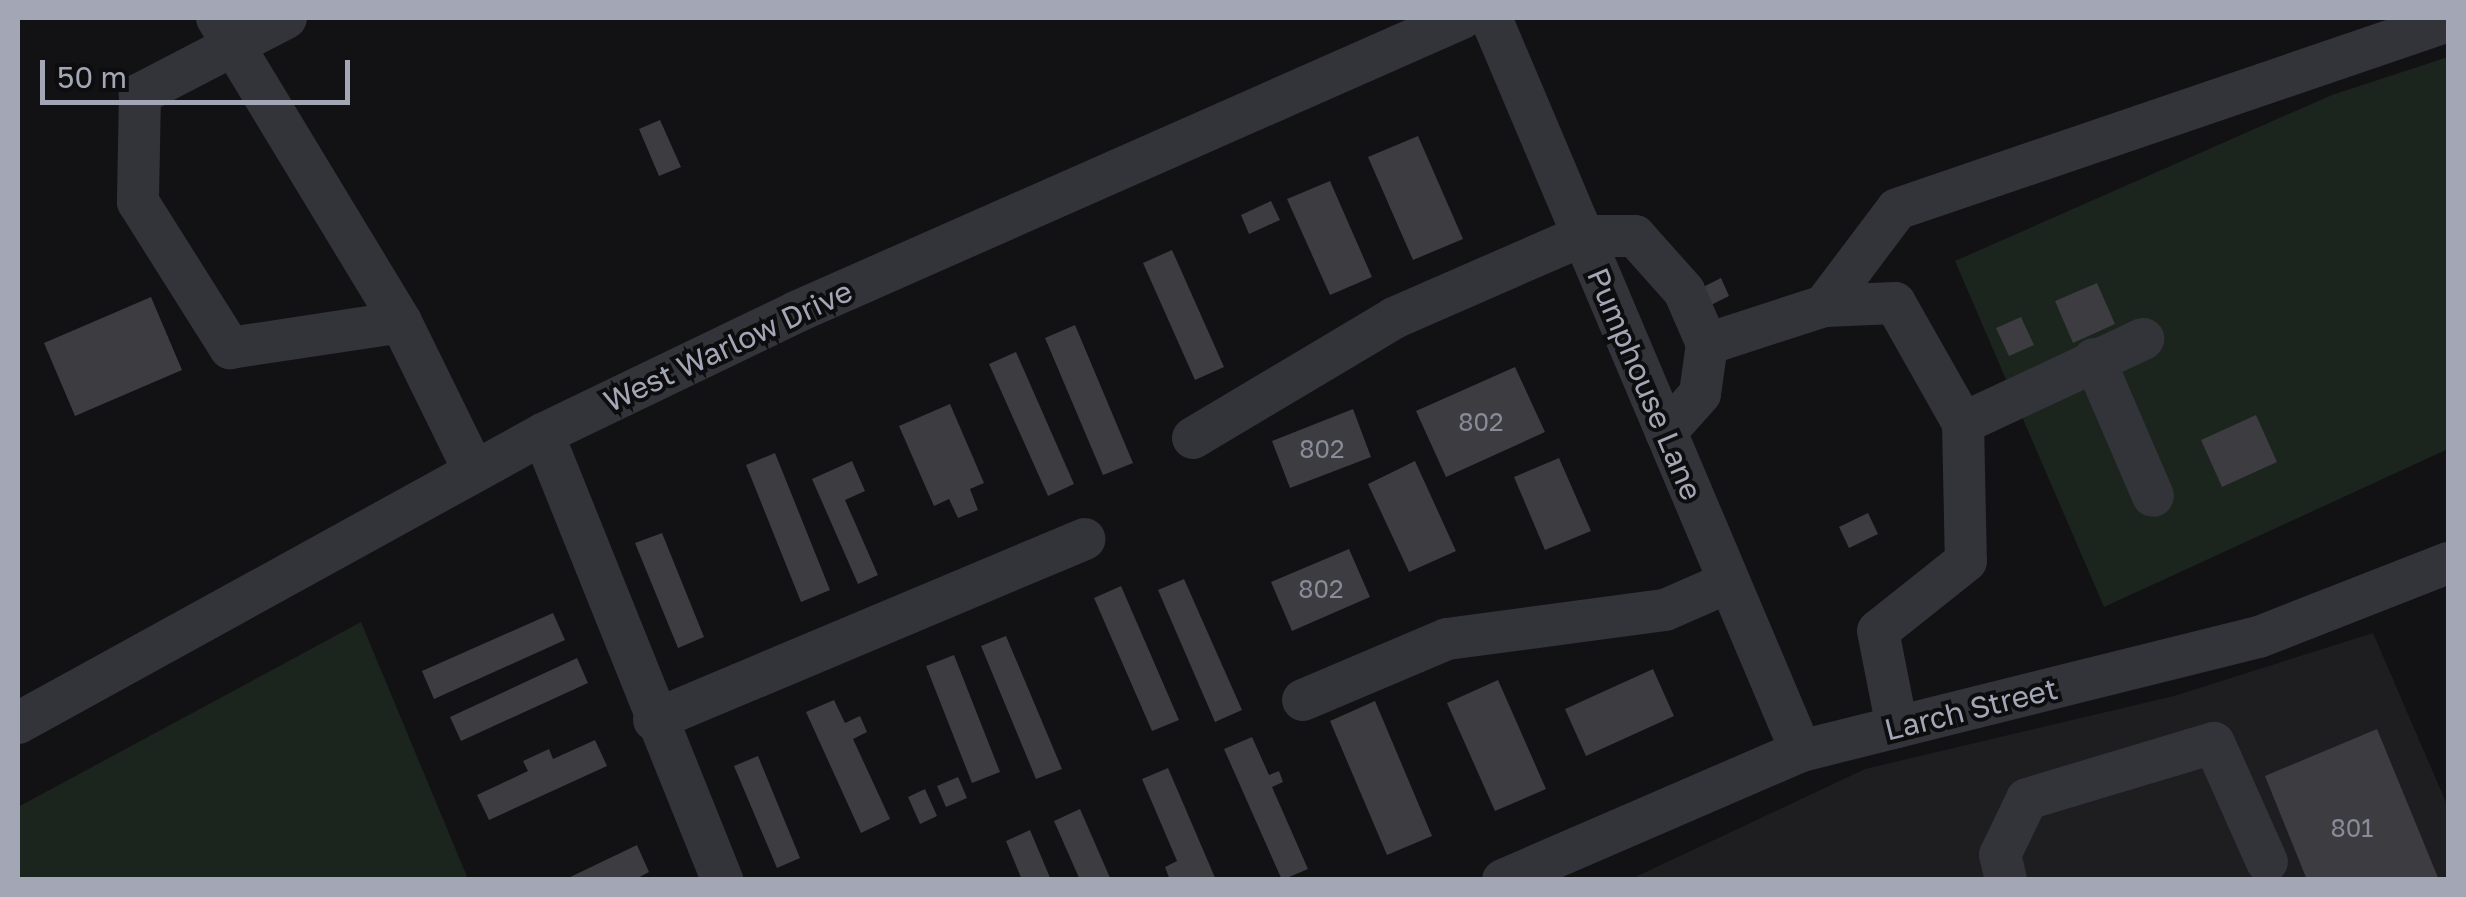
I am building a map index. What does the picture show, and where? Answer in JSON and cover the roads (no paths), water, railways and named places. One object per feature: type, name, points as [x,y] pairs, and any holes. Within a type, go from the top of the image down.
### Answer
[{"type":"street","points":[[286,18],[226,31],[140,94],[138,202],[230,348],[401,322]]},
{"type":"street","name":"West Warlow Drive","points":[[18,723],[543,434],[1395,30],[1462,18]]},
{"type":"street","name":"Pumphouse Lane","points":[[1491,18],[1802,751]]},
{"type":"street","points":[[1824,306],[1897,209],[2448,21]]},
{"type":"street","points":[[226,31],[401,322],[474,471]]},
{"type":"street","points":[[1193,438],[1394,318],[1582,236],[1635,236],[1684,290],[1708,344],[1700,394],[1666,432]]},
{"type":"street","points":[[1708,344],[1824,306],[1895,303],[1963,423],[1966,561],[1878,631],[1898,727]]},
{"type":"street","points":[[1963,423],[2144,338]]},
{"type":"street","points":[[2094,359],[2153,496]]},
{"type":"street","points":[[543,434],[654,720],[722,880]]},
{"type":"street","points":[[654,720],[1084,539]]},
{"type":"street","name":"Larch Street","points":[[1503,880],[1802,751],[2259,637],[2448,563]]},
{"type":"street","points":[[1303,700],[1447,639],[1665,610],[1729,582]]},
{"type":"street","points":[[2006,880],[2000,855],[2026,799],[2214,744],[2267,862]]}]
